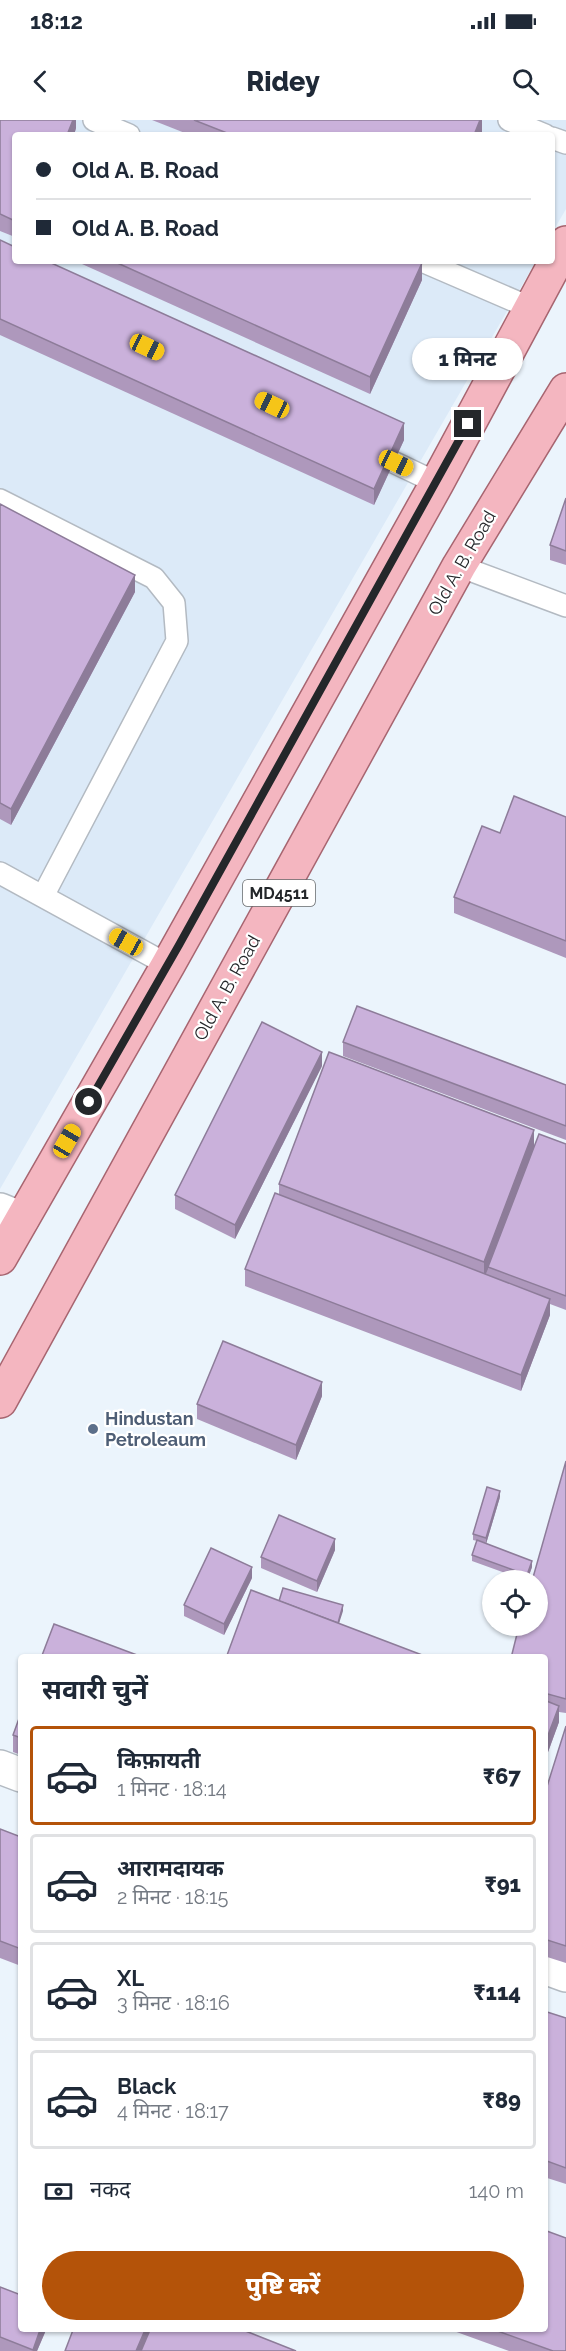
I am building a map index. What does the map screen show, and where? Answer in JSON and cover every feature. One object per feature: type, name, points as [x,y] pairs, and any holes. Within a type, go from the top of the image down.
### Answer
[{"type":"main road","name":"MD4511","points":[[555,263],[566,243]]},
{"type":"main road","name":"MD4511","points":[[0,1258],[11,1215],[168,965],[437,483],[555,264]]},
{"type":"main road","name":"Old A. B. Road","points":[[0,1401],[459,566],[566,390]]},
{"type":"street","points":[[0,1767],[18,1773]]},
{"type":"street","points":[[548,1968],[566,1974]]},
{"type":"lane","points":[[95,120],[122,132]]},
{"type":"lane","points":[[509,120],[538,132]]},
{"type":"lane","points":[[429,264],[531,308]]},
{"type":"lane","points":[[352,443],[437,483]]},
{"type":"lane","points":[[0,500],[154,578],[174,603],[177,641],[43,896]]},
{"type":"lane","points":[[459,566],[566,606]]},
{"type":"lane","points":[[0,873],[168,965]]},
{"type":"shaded area","points":[[0,120],[566,120],[566,209],[555,228],[555,132],[12,132],[12,264],[534,264],[0,1189]]},
{"type":"building","points":[[0,120],[73,120],[68,132],[12,132],[12,220],[0,214]]},
{"type":"building","points":[[194,120],[480,120],[475,132],[224,132]]},
{"type":"building","points":[[0,240],[12,246],[12,264],[54,264],[404,423],[374,489],[0,319]]},
{"type":"building","points":[[120,264],[422,264],[370,377]]},
{"type":"building","points":[[566,498],[566,551],[550,545]]},
{"type":"building","points":[[0,504],[135,575],[11,809],[0,803]]},
{"type":"building","points":[[514,796],[566,817],[566,941],[454,897],[482,826],[500,833]]},
{"type":"building","points":[[357,1006],[566,1085],[566,1126],[343,1042]]},
{"type":"building","points":[[262,1022],[322,1052],[235,1225],[175,1195]]},
{"type":"building","points":[[329,1052],[534,1130],[484,1262],[279,1184]]},
{"type":"building","points":[[539,1134],[566,1144],[566,1296],[488,1267]]},
{"type":"building","points":[[275,1193],[550,1299],[521,1375],[245,1269]]},
{"type":"building","points":[[223,1341],[322,1382],[296,1445],[197,1404]]},
{"type":"building","points":[[566,1461],[566,1699],[548,1694],[548,1654],[512,1654],[516,1636],[548,1636],[548,1570],[535,1570]]},
{"type":"building","points":[[487,1487],[500,1491],[486,1538],[473,1534]]},
{"type":"building","points":[[279,1515],[335,1539],[317,1581],[261,1557]]},
{"type":"building","points":[[477,1540],[532,1561],[529,1570],[513,1570],[472,1555]]},
{"type":"building","points":[[211,1548],[252,1567],[224,1624],[184,1605]]},
{"type":"building","points":[[283,1588],[343,1605],[338,1623],[279,1601]]},
{"type":"building","points":[[251,1590],[419,1654],[227,1654]]},
{"type":"building","points":[[54,1624],[134,1654],[43,1654]]},
{"type":"building","points":[[548,1702],[559,1706],[548,1735]]},
{"type":"building","points":[[18,1721],[18,1737],[13,1735]]},
{"type":"building","points":[[566,1726],[566,1946],[548,1940],[548,1783]]},
{"type":"building","points":[[0,1829],[18,1836],[18,1948],[0,1941]]},
{"type":"building","points":[[548,2012],[566,2018],[566,2168],[548,2161]]},
{"type":"building","points":[[548,2231],[566,2238],[566,2351],[553,2351],[501,2332],[548,2332]]},
{"type":"building","points":[[0,2287],[18,2294],[18,2332],[39,2332],[33,2350],[0,2337]]},
{"type":"building","points":[[72,2332],[144,2332],[136,2351],[65,2351]]},
{"type":"building","points":[[149,2332],[248,2332],[296,2351],[141,2351]]},
{"type":"place","name":"Hindustan Petroleaum","points":[[93,1429]]},
{"type":"route","points":[[89,1102],[179,945],[468,424]]}]
